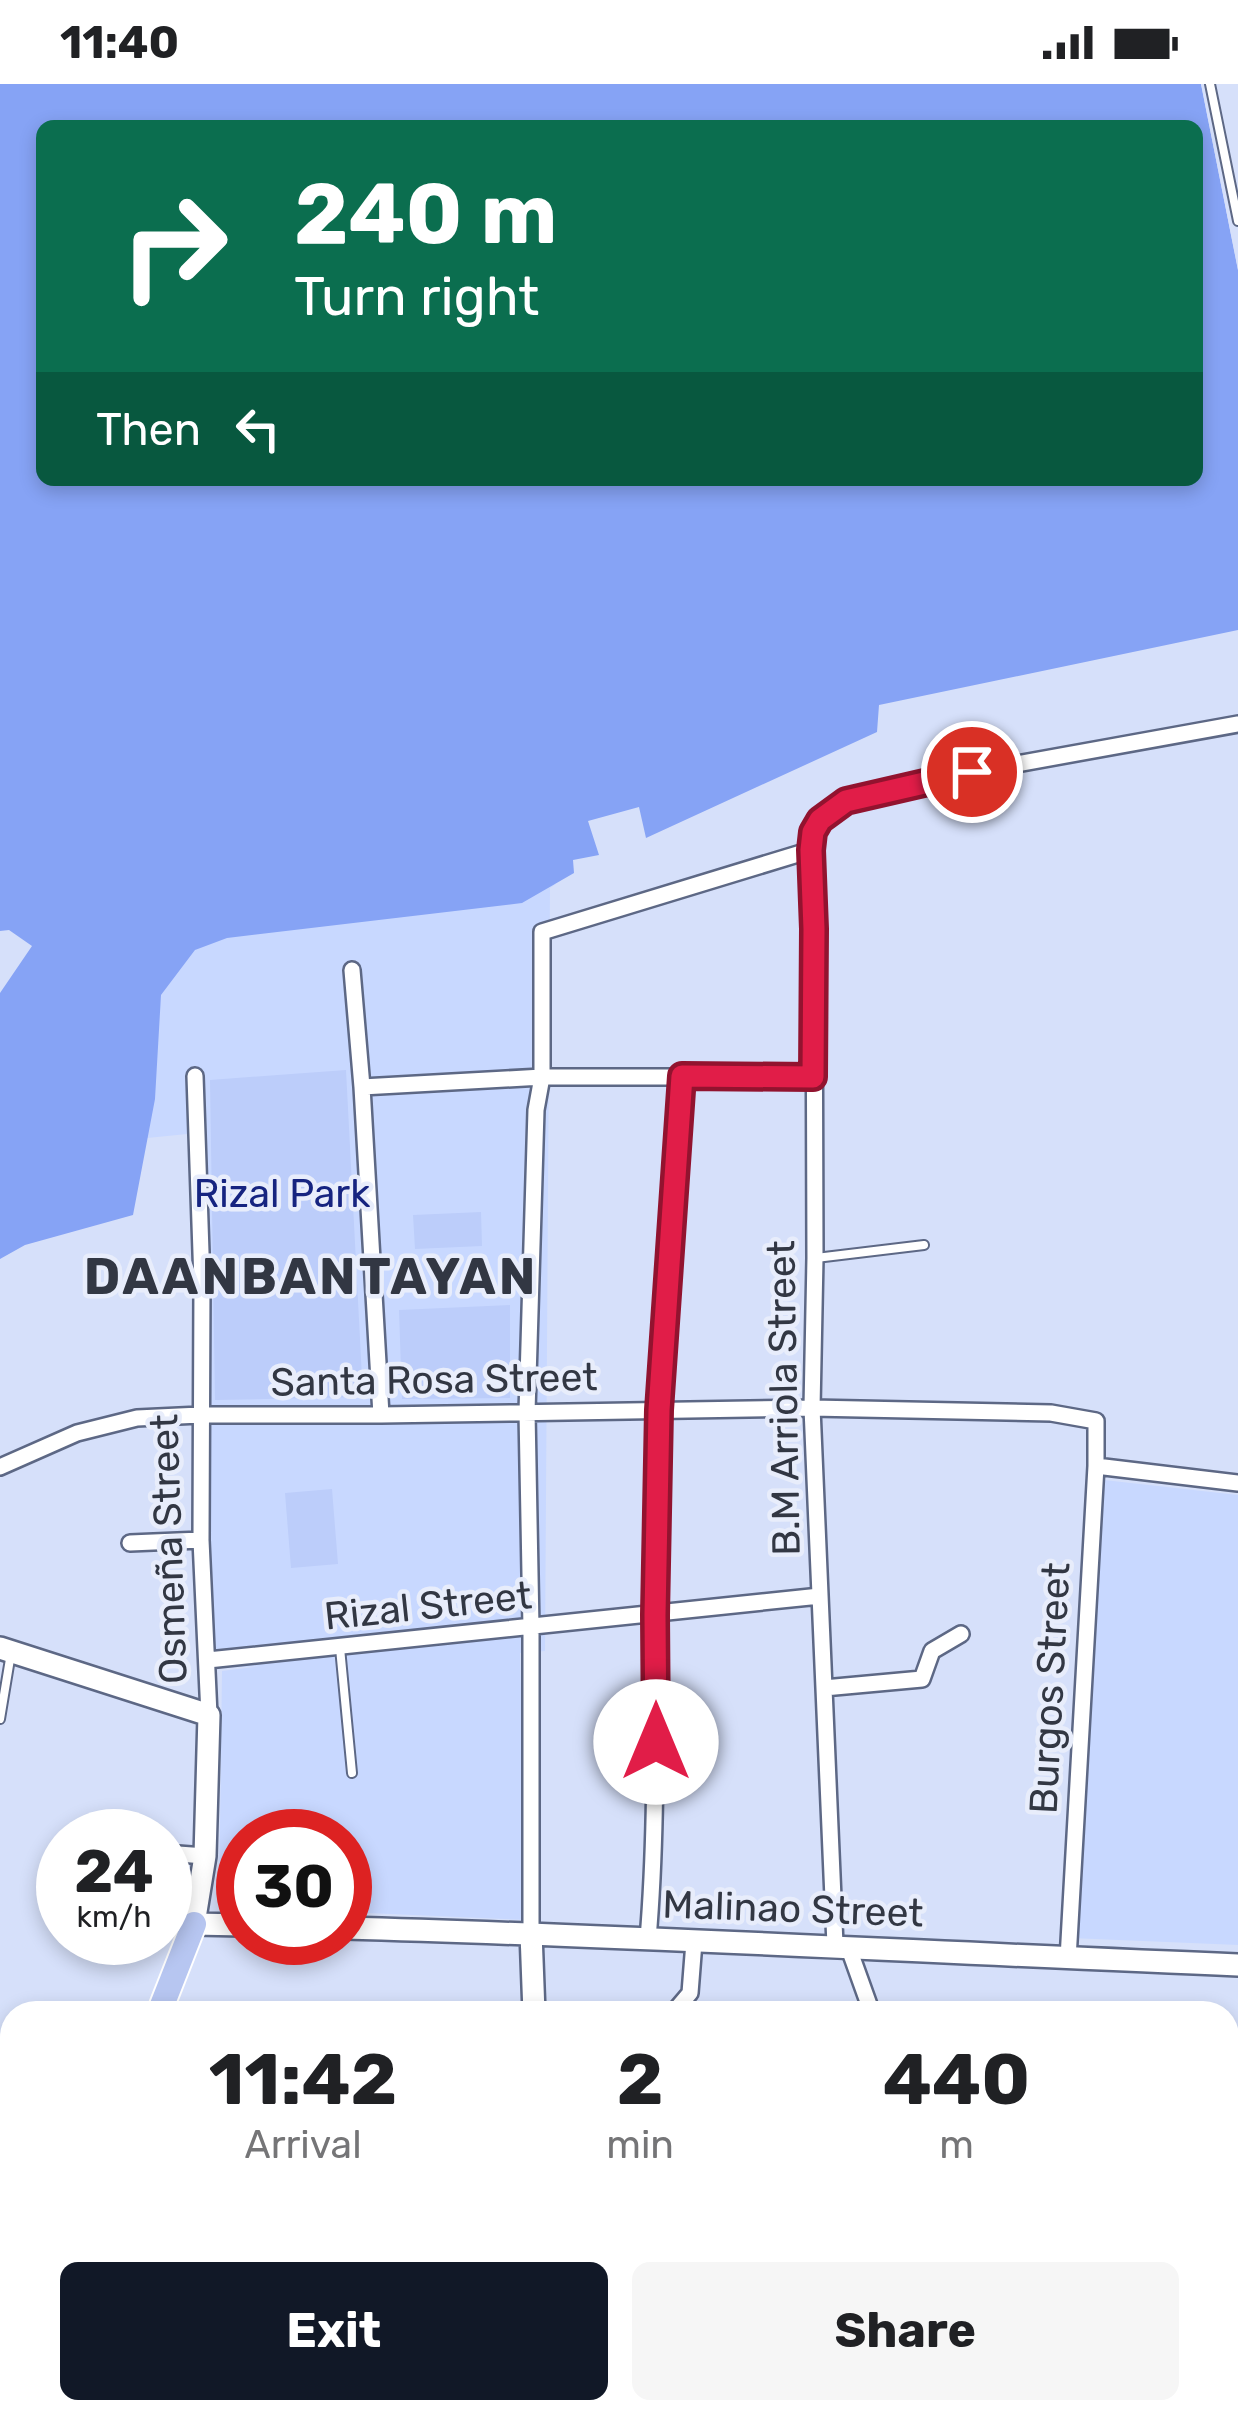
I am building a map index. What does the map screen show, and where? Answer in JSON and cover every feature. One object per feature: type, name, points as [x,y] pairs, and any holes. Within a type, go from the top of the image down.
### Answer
[{"type":"main road","points":[[6,1650],[209,1715]]},
{"type":"main road","name":"Osmeña Street","points":[[164,2001],[194,1924],[205,1856],[209,1715]]},
{"type":"main road","points":[[194,1924],[216,1924]]},
{"type":"main road","name":"Malinao Street","points":[[372,1929],[1238,1965]]},
{"type":"main road","points":[[531,1933],[534,2001]]},
{"type":"street","points":[[531,1933],[527,1412],[535,1134],[542,1077],[542,932],[811,850],[820,820],[846,801],[972,772],[1238,724]]},
{"type":"street","name":"B.M Arriola Street","points":[[811,850],[815,985],[812,1408],[824,1688],[842,1946],[867,2001]]},
{"type":"street","points":[[352,970],[381,1415]]},
{"type":"street","name":"Osmeña Street","points":[[195,1076],[202,1282],[201,1540],[209,1715]]},
{"type":"street","points":[[648,1940],[656,1784],[659,1410],[682,1076]]},
{"type":"street","points":[[362,1087],[542,1077],[813,1077]]},
{"type":"street","name":"Santa Rosa Street","points":[[0,1467],[77,1433],[137,1418],[200,1415],[812,1408],[1051,1413],[1096,1421]]},
{"type":"street","name":"Burgos Street","points":[[1068,1959],[1096,1421]]},
{"type":"street","points":[[1096,1466],[1238,1483]]},
{"type":"street","points":[[130,1543],[201,1540]]},
{"type":"street","name":"Rizal Street","points":[[208,1660],[820,1596]]},
{"type":"street","points":[[824,1688],[922,1679],[932,1651],[961,1634]]},
{"type":"street","points":[[192,1855],[205,1856]]},
{"type":"street","points":[[683,2001],[690,1993],[694,1942]]},
{"type":"lane","points":[[1210,84],[1238,221]]},
{"type":"lane","points":[[815,1258],[924,1245]]},
{"type":"lane","points":[[340,1648],[352,1773]]},
{"type":"lane","points":[[0,1719],[6,1650]]},
{"type":"shaded area","points":[[0,84],[1201,84],[1238,270],[1238,630],[879,705],[877,732],[646,838],[639,807],[588,821],[599,855],[573,860],[574,873],[522,903],[227,938],[195,950],[161,995],[155,1099],[133,1215],[25,1245],[0,1259],[0,993],[32,946],[9,930],[0,931]]},
{"type":"shaded area","points":[[556,884],[550,888],[545,1651],[520,1653],[527,1920],[372,1913],[372,1809],[220,1809],[222,1671],[263,1666],[202,1669],[197,1133],[147,1138],[161,995],[195,950],[259,904]]},
{"type":"shaded area","points":[[1104,1480],[1238,1495],[1238,1945],[1070,1938]]},
{"type":"green space","name":"Rizal Park","points":[[346,1070],[363,1397],[215,1400],[210,1080]]},
{"type":"green space","points":[[481,1212],[482,1246],[415,1249],[413,1215]]},
{"type":"green space","points":[[510,1305],[510,1398],[402,1399],[399,1310]]},
{"type":"green space","points":[[332,1489],[338,1564],[291,1568],[285,1493]]},
{"type":"pier","points":[[1201,84],[1207,84],[1238,239],[1238,270]]},
{"type":"district","name":"DAANBANTAYAN","points":[[311,1276]]},
{"type":"route","points":[[656,1742],[659,1410],[682,1076],[813,1077],[813,832],[820,820],[846,801],[972,772]]}]
